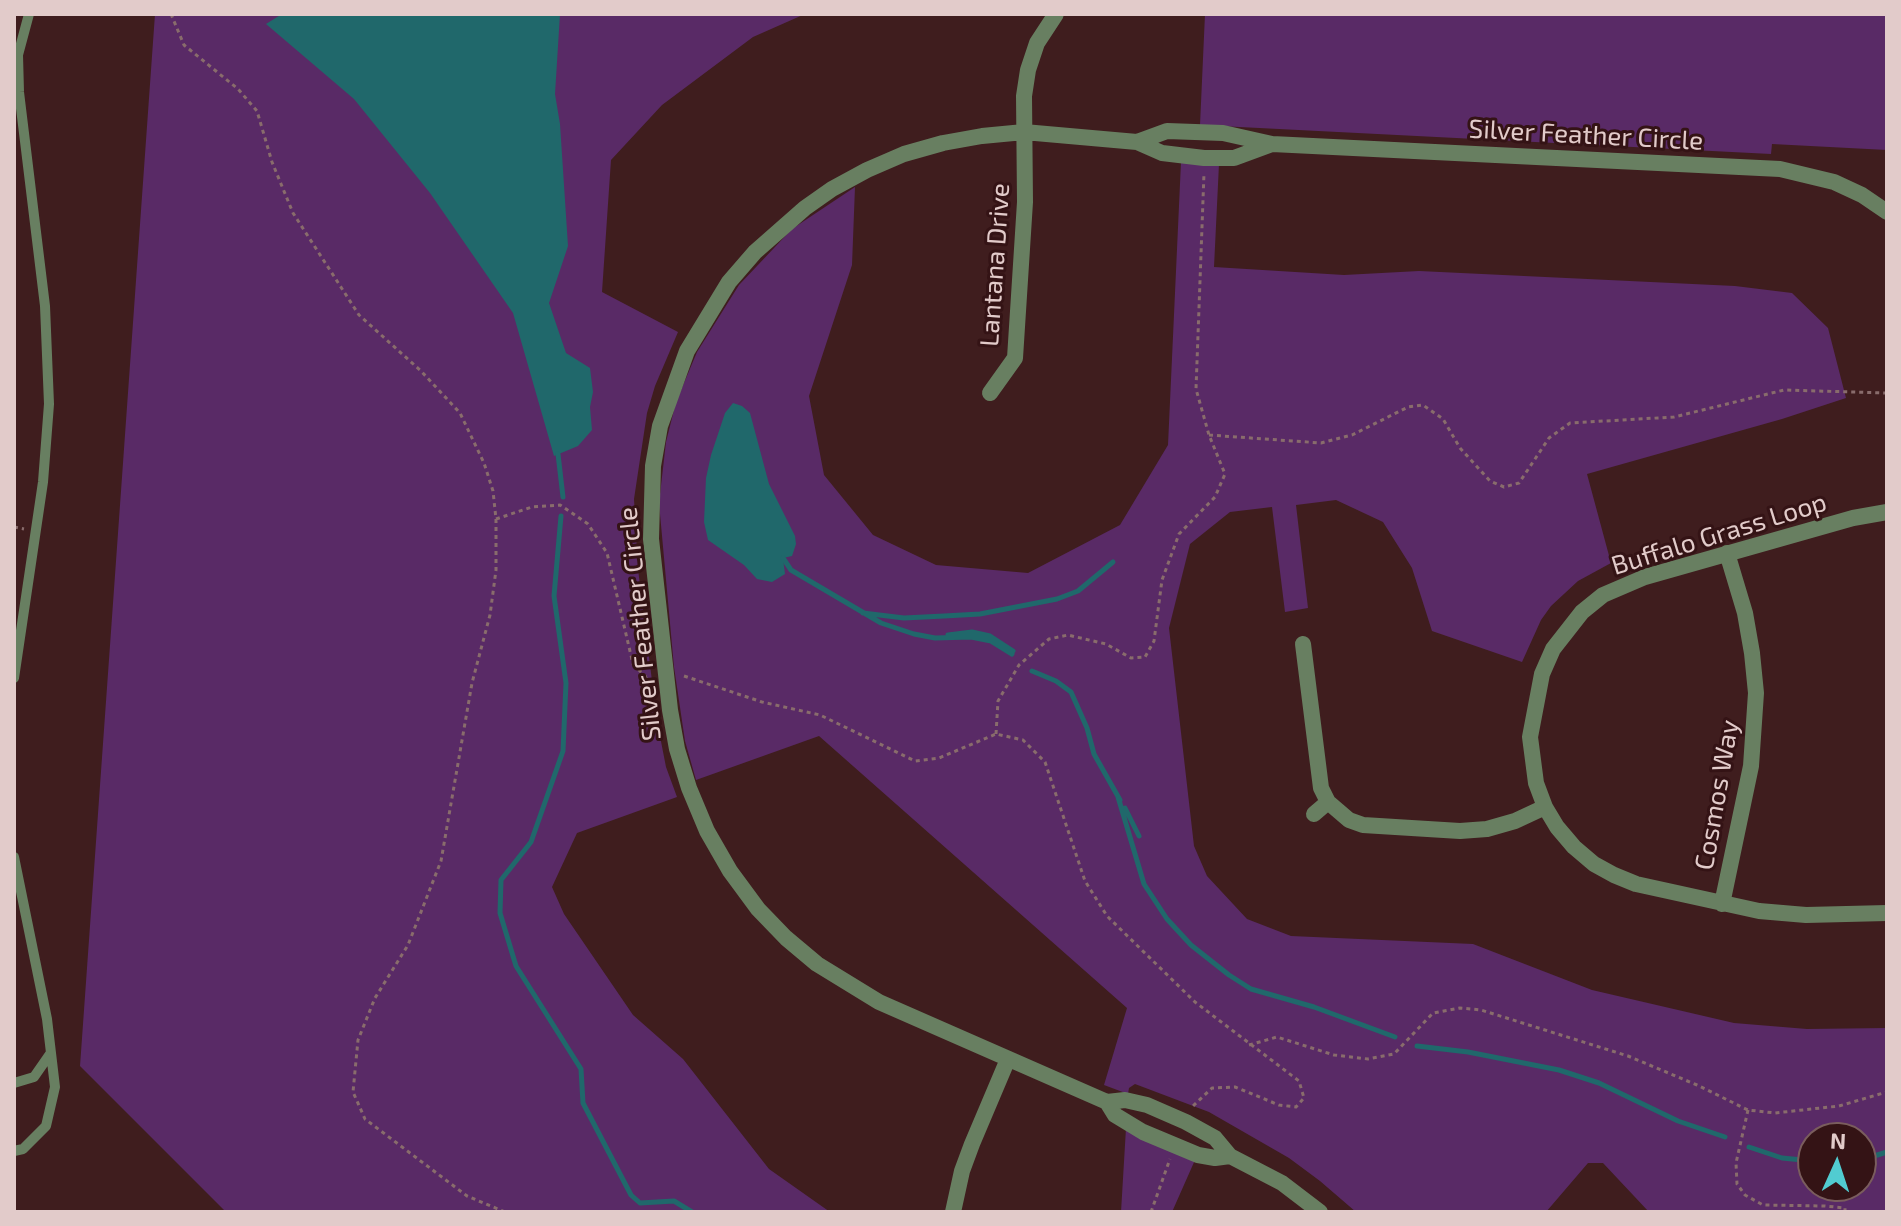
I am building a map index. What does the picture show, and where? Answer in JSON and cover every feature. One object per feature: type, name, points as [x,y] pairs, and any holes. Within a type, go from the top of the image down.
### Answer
[{"type":"street","name":"Lantana Drive","points":[[990,393],[1015,358],[1025,202],[1024,96],[1037,43],[1056,14]]},
{"type":"street","name":"Silver Feather Circle","points":[[1137,142],[1167,131],[1223,133],[1272,144],[1780,169],[1834,182],[1862,195],[1887,212]]},
{"type":"street","name":"Silver Feather Circle","points":[[1272,144],[1234,158],[1204,158],[1162,153],[1137,142],[1024,132],[982,136],[904,154],[832,189],[755,252],[729,282],[706,316],[674,382],[660,426],[653,466],[651,539],[677,749],[707,831],[758,909],[817,964],[879,1002],[1107,1102],[1125,1100],[1147,1105],[1186,1122],[1215,1138],[1230,1156],[1282,1183],[1320,1212]]},
{"type":"street","name":"Buffalo Grass Loop","points":[[1887,512],[1853,518],[1727,553],[1625,584],[1603,595],[1582,612],[1553,649],[1542,674],[1531,724],[1531,760],[1545,807],[1574,847],[1594,864],[1614,875],[1636,884],[1722,904],[1806,915],[1887,913]]},
{"type":"street","name":"Cosmos Way","points":[[1722,904],[1751,766],[1756,693],[1745,613],[1727,553]]},
{"type":"street","points":[[1303,644],[1318,775],[1328,802],[1349,820],[1363,825],[1460,831],[1487,829],[1515,821],[1545,807]]},
{"type":"street","points":[[1314,814],[1328,802]]},
{"type":"street","points":[[953,1212],[967,1158],[1008,1059]]},
{"type":"street","points":[[1107,1102],[1115,1115],[1143,1132],[1198,1155],[1215,1158],[1230,1156]]},
{"type":"lane","points":[[14,678],[43,482],[49,404],[45,306],[19,92],[18,55],[29,14]]},
{"type":"lane","points":[[14,857],[47,1019],[55,1087],[46,1126],[23,1149],[14,1151]]},
{"type":"lane","points":[[14,1083],[34,1077],[50,1054]]},
{"type":"path","points":[[171,14],[184,45],[238,89],[257,111],[272,162],[293,213],[359,315],[421,371],[460,413],[484,463],[493,491],[496,570],[490,615],[472,683],[441,861],[408,945],[375,998],[358,1040],[353,1092],[365,1119],[467,1196],[505,1212]]},
{"type":"path","points":[[996,734],[998,701],[1019,665],[1049,639],[1068,635],[1106,644],[1131,658],[1145,657],[1154,641],[1162,580],[1179,534],[1215,497],[1225,474],[1209,435],[1196,389],[1204,158]]},
{"type":"path","points":[[1209,435],[1321,443],[1352,435],[1408,407],[1423,405],[1443,419],[1460,448],[1490,481],[1504,487],[1519,483],[1549,438],[1570,423],[1674,417],[1784,390],[1887,393]]},
{"type":"path","points":[[496,519],[532,507],[560,505],[588,524],[607,553],[633,664],[646,677],[665,669],[762,702],[820,715],[915,761],[939,758],[996,734],[1023,740],[1045,762],[1085,881],[1107,916],[1195,1002],[1299,1081],[1304,1098],[1296,1107],[1279,1105],[1235,1087],[1212,1088],[1191,1109]]},
{"type":"path","points":[[1249,1045],[1277,1037],[1334,1055],[1368,1059],[1394,1054],[1433,1013],[1460,1008],[1481,1010],[1628,1056],[1748,1110],[1775,1113],[1839,1106],[1887,1092]]},
{"type":"path","points":[[1748,1110],[1736,1163],[1737,1184],[1745,1195],[1763,1205],[1825,1206],[1845,1208],[1845,1212]]},
{"type":"path","points":[[1151,1212],[1170,1158]]},
{"type":"shaded area","points":[[155,14],[805,14],[753,37],[662,105],[611,160],[602,292],[678,332],[647,413],[634,499],[638,569],[657,721],[666,767],[677,797],[577,833],[552,887],[564,914],[633,1015],[683,1059],[769,1169],[830,1212],[226,1212],[80,1066]]},
{"type":"shaded area","points":[[1205,14],[1887,14],[1887,150],[1772,144],[1771,154],[1200,125]]},
{"type":"shaded area","points":[[1181,162],[1219,164],[1214,267],[1344,275],[1419,271],[1735,286],[1792,293],[1828,328],[1846,398],[1587,474],[1611,563],[1578,581],[1551,606],[1541,620],[1522,662],[1432,631],[1412,568],[1383,522],[1336,500],[1296,505],[1308,608],[1285,612],[1272,507],[1230,512],[1190,544],[1169,628],[1194,846],[1207,876],[1247,919],[1291,936],[1473,944],[1592,990],[1734,1023],[1807,1029],[1887,1028],[1887,1212],[1649,1212],[1603,1163],[1588,1163],[1546,1212],[1356,1212],[1289,1158],[1209,1112],[1135,1084],[1129,1088],[1128,1094],[1104,1085],[1127,1008],[819,736],[696,780],[685,741],[674,667],[659,503],[666,442],[676,402],[697,352],[739,285],[792,229],[855,187],[852,265],[809,396],[824,475],[873,535],[936,565],[1028,573],[1120,525],[1168,445]]},
{"type":"shaded area","points":[[1126,1128],[1195,1160],[1172,1212],[1121,1212]]},
{"type":"water","points":[[282,14],[560,14],[555,94],[560,124],[568,246],[549,303],[566,353],[590,368],[592,430],[578,446],[554,456],[513,313],[430,193],[354,99],[266,24]]},
{"type":"water","points":[[733,403],[750,413],[769,484],[795,536],[792,556],[783,558],[785,574],[772,582],[757,579],[744,565],[708,540],[704,522],[706,478],[711,455],[725,413]]},
{"type":"waterway","points":[[558,454],[563,497]]},
{"type":"waterway","points":[[561,516],[554,596],[566,683],[563,751],[531,842],[501,880],[500,913],[516,966],[581,1069],[583,1103],[631,1195],[640,1203],[674,1201],[692,1212]]},
{"type":"waterway","points":[[783,558],[791,570],[881,623],[935,638],[971,637],[991,641],[1012,654]]},
{"type":"waterway","points":[[863,613],[904,618],[980,614],[1057,599],[1078,591],[1113,562]]},
{"type":"waterway","points":[[948,635],[972,632],[990,636],[1013,651]]},
{"type":"waterway","points":[[1032,671],[1056,681],[1071,692],[1087,728],[1094,754],[1120,800]]},
{"type":"waterway","points":[[1118,797],[1144,884],[1167,919],[1191,945],[1251,989],[1314,1007],[1395,1037]]},
{"type":"waterway","points":[[1125,808],[1139,836]]},
{"type":"waterway","points":[[1417,1046],[1468,1052],[1559,1070],[1599,1083],[1678,1121],[1725,1137]]},
{"type":"waterway","points":[[1749,1147],[1797,1159]]},
{"type":"waterway","points":[[1877,1155],[1887,1152]]}]
